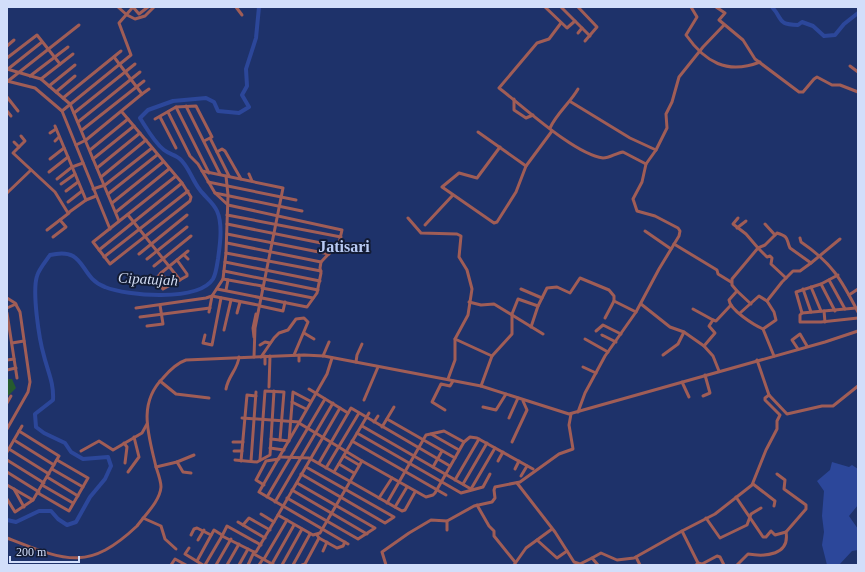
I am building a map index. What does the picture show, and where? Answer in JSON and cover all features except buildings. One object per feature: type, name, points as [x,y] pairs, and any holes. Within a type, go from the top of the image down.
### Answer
[{"type":"street","points":[[118,7],[127,15],[138,19],[145,16],[154,7]]},
{"type":"street","points":[[62,111],[132,54],[119,23],[127,15],[131,7],[139,14],[148,7]]},
{"type":"street","points":[[238,7],[242,15]]},
{"type":"street","points":[[545,7],[567,28],[574,21]]},
{"type":"street","points":[[560,7],[590,36]]},
{"type":"street","points":[[578,7],[596,26],[596,29],[585,41]]},
{"type":"street","points":[[691,7],[697,17],[685,34],[699,52],[713,62],[725,66],[742,67],[760,62]]},
{"type":"street","points":[[716,7],[724,13],[719,20],[743,40],[751,54],[799,92],[803,92],[817,77],[832,85],[840,85],[858,92]]},
{"type":"street","points":[[561,23],[549,39],[537,43],[499,88],[551,129],[591,155],[607,158],[623,152],[646,164]]},
{"type":"street","points":[[8,82],[79,24]]},
{"type":"street","points":[[578,412],[583,397],[608,352],[641,304],[680,234],[680,230],[655,216],[638,212],[634,207],[633,199],[641,184],[646,164],[656,150],[667,128],[666,114],[672,104],[678,79],[699,52],[724,25]]},
{"type":"street","points":[[578,33],[582,28]]},
{"type":"street","points":[[7,58],[36,35],[60,64]]},
{"type":"street","points":[[7,46],[14,40]]},
{"type":"street","points":[[7,69],[42,42]]},
{"type":"street","points":[[30,76],[68,47]]},
{"type":"street","points":[[63,98],[122,51]]},
{"type":"street","points":[[41,79],[74,54]]},
{"type":"street","points":[[114,57],[142,94]]},
{"type":"street","points":[[49,86],[75,64]]},
{"type":"street","points":[[74,113],[136,64]]},
{"type":"street","points":[[850,66],[858,72]]},
{"type":"street","points":[[7,69],[41,79],[70,104],[119,221]]},
{"type":"street","points":[[78,122],[140,72]]},
{"type":"street","points":[[56,92],[76,76]]},
{"type":"street","points":[[82,130],[144,81]]},
{"type":"street","points":[[8,82],[35,88],[62,111],[110,229]]},
{"type":"street","points":[[76,145],[86,140],[149,89]]},
{"type":"street","points":[[500,147],[477,178],[459,173],[442,187],[496,223],[516,192],[526,166],[551,129],[559,114],[571,102],[578,89]]},
{"type":"street","points":[[7,97],[18,111]]},
{"type":"street","points":[[514,99],[514,110],[517,114],[526,118],[533,114]]},
{"type":"street","points":[[571,102],[630,138],[656,150]]},
{"type":"street","points":[[186,106],[221,175]]},
{"type":"street","points":[[155,119],[176,107],[196,106],[212,137],[210,138],[228,176],[227,243],[224,271],[223,278],[212,296],[209,312]]},
{"type":"street","points":[[176,107],[209,172]]},
{"type":"street","points":[[7,111],[11,116]]},
{"type":"street","points":[[122,112],[182,183],[191,196],[190,201],[110,265],[93,242],[176,176]]},
{"type":"street","points":[[168,112],[191,157],[202,171],[215,193],[228,205],[341,228],[341,237],[336,246],[321,262],[318,290],[307,306],[217,289]]},
{"type":"street","points":[[160,117],[176,148]]},
{"type":"street","points":[[90,150],[128,119]]},
{"type":"street","points":[[159,127],[164,125]]},
{"type":"street","points":[[93,159],[134,126]]},
{"type":"street","points":[[50,133],[55,127],[86,200]]},
{"type":"street","points":[[478,132],[526,166]]},
{"type":"street","points":[[97,168],[140,133]]},
{"type":"street","points":[[164,136],[168,133]]},
{"type":"street","points":[[21,136],[25,141],[13,153],[55,192],[69,213]]},
{"type":"street","points":[[55,141],[60,137]]},
{"type":"street","points":[[204,141],[210,138]]},
{"type":"street","points":[[101,177],[146,140]]},
{"type":"street","points":[[14,142],[19,147]]},
{"type":"street","points":[[50,159],[64,148]]},
{"type":"street","points":[[94,189],[105,186],[152,148]]},
{"type":"street","points":[[217,152],[222,149],[225,151],[241,179]]},
{"type":"street","points":[[191,157],[199,153]]},
{"type":"street","points":[[108,194],[157,155]]},
{"type":"street","points":[[49,172],[68,158]]},
{"type":"street","points":[[112,203],[163,162]]},
{"type":"street","points":[[57,179],[72,166],[83,163]]},
{"type":"street","points":[[116,212],[169,169]]},
{"type":"street","points":[[7,193],[31,170]]},
{"type":"street","points":[[202,171],[283,188],[260,297],[254,337],[254,357]]},
{"type":"street","points":[[61,184],[75,174]]},
{"type":"street","points":[[249,174],[252,181]]},
{"type":"street","points":[[66,191],[78,182]]},
{"type":"street","points":[[208,182],[296,200]]},
{"type":"street","points":[[99,250],[182,183]]},
{"type":"street","points":[[68,202],[82,191]]},
{"type":"street","points":[[104,257],[188,191]]},
{"type":"street","points":[[215,193],[302,211]]},
{"type":"street","points":[[425,225],[453,195]]},
{"type":"street","points":[[46,230],[86,200],[96,196]]},
{"type":"street","points":[[128,215],[180,280]]},
{"type":"street","points":[[139,254],[188,215]]},
{"type":"street","points":[[228,215],[341,237]]},
{"type":"street","points":[[408,218],[421,233],[461,235],[459,257],[467,270],[472,288],[468,315],[454,339],[455,360],[448,379]]},
{"type":"street","points":[[738,218],[732,224],[746,234],[767,257],[770,256],[773,258],[771,264],[786,278]]},
{"type":"street","points":[[53,237],[66,227],[60,220]]},
{"type":"street","points":[[737,228],[746,221]]},
{"type":"street","points":[[227,224],[336,246]]},
{"type":"street","points":[[765,224],[775,235]]},
{"type":"street","points":[[147,259],[186,227]]},
{"type":"street","points":[[645,231],[671,249]]},
{"type":"street","points":[[731,282],[736,272],[758,248],[765,245],[778,233],[789,241],[790,248],[811,263]]},
{"type":"street","points":[[227,234],[329,254]]},
{"type":"street","points":[[154,266],[191,236]]},
{"type":"street","points":[[800,238],[801,242],[821,256],[838,275],[858,312]]},
{"type":"street","points":[[767,302],[786,278],[795,270],[800,271],[821,256],[840,239]]},
{"type":"street","points":[[227,243],[321,262]]},
{"type":"street","points":[[674,244],[717,270],[718,274],[731,282],[736,291],[751,304]]},
{"type":"street","points":[[177,260],[187,275],[162,289],[155,281],[155,278],[169,266],[177,260],[184,255],[188,251]]},
{"type":"street","points":[[226,253],[320,271]]},
{"type":"street","points":[[184,255],[188,259]]},
{"type":"street","points":[[225,262],[320,281]]},
{"type":"street","points":[[224,271],[318,290]]},
{"type":"street","points":[[161,273],[171,285]]},
{"type":"street","points":[[838,275],[821,284],[795,293],[802,314],[800,316],[801,323],[858,318]]},
{"type":"street","points":[[223,278],[313,298]]},
{"type":"street","points":[[530,327],[538,306],[549,287],[559,288],[571,292],[580,278],[611,291],[614,296],[614,301],[605,318]]},
{"type":"street","points":[[226,290],[228,280]]},
{"type":"street","points":[[829,280],[845,309]]},
{"type":"street","points":[[821,284],[835,311]]},
{"type":"street","points":[[811,287],[823,311],[825,322]]},
{"type":"street","points":[[521,289],[542,298]]},
{"type":"street","points":[[803,289],[811,312]]},
{"type":"street","points":[[849,295],[858,289]]},
{"type":"street","points":[[736,291],[729,300],[731,305],[743,318],[763,328],[774,356]]},
{"type":"street","points":[[136,308],[212,296],[283,311],[285,302]]},
{"type":"street","points":[[740,313],[760,296],[767,302],[774,312],[776,320],[763,328]]},
{"type":"street","points":[[7,298],[16,304],[20,312],[30,388],[7,429]]},
{"type":"street","points":[[205,335],[203,343],[212,344],[221,298]]},
{"type":"street","points":[[481,386],[492,356],[501,344],[511,336],[513,330],[512,314],[518,298],[538,306]]},
{"type":"street","points":[[224,330],[230,300]]},
{"type":"street","points":[[614,301],[636,312]]},
{"type":"street","points":[[237,313],[240,302]]},
{"type":"street","points":[[469,302],[481,305],[493,304],[512,314],[543,334]]},
{"type":"street","points":[[854,304],[858,302]]},
{"type":"street","points":[[7,308],[16,304]]},
{"type":"street","points":[[641,304],[670,327],[684,332],[704,346],[713,356],[719,371]]},
{"type":"street","points":[[147,326],[163,324],[160,305]]},
{"type":"street","points":[[693,309],[716,321],[731,305]]},
{"type":"street","points":[[140,318],[210,308]]},
{"type":"street","points":[[802,314],[856,308]]},
{"type":"street","points":[[7,313],[17,378]]},
{"type":"street","points":[[261,357],[270,343],[279,334],[288,330],[297,318],[303,318],[308,321],[294,355]]},
{"type":"street","points":[[704,346],[715,333],[709,326],[713,320]]},
{"type":"street","points":[[596,331],[603,325],[621,334]]},
{"type":"street","points":[[112,550],[128,536],[143,518],[152,506],[160,489],[147,424],[146,414],[148,402],[160,381],[180,363],[186,360],[294,355],[323,356],[481,386],[563,414],[571,414],[858,331]]},
{"type":"street","points":[[663,355],[678,344],[684,332]]},
{"type":"street","points":[[304,333],[314,339]]},
{"type":"street","points":[[798,349],[792,340],[800,334],[807,346]]},
{"type":"street","points":[[602,335],[616,342]]},
{"type":"street","points":[[454,339],[492,356]]},
{"type":"street","points":[[585,339],[608,352]]},
{"type":"street","points":[[12,343],[24,341]]},
{"type":"street","points":[[260,345],[265,342],[270,343]]},
{"type":"street","points":[[323,356],[329,342]]},
{"type":"street","points":[[356,362],[357,355],[362,344]]},
{"type":"street","points":[[7,349],[13,348]]},
{"type":"street","points":[[299,355],[299,361]]},
{"type":"street","points":[[265,364],[268,356]]},
{"type":"street","points":[[268,356],[269,387]]},
{"type":"street","points":[[226,389],[229,376],[238,366],[239,357]]},
{"type":"street","points":[[7,360],[14,358]]},
{"type":"street","points":[[278,515],[337,548],[347,543],[259,492],[284,450],[310,401],[327,374],[332,358]]},
{"type":"street","points":[[757,360],[768,395],[787,414],[822,406],[833,406],[858,386]]},
{"type":"street","points":[[364,400],[378,367]]},
{"type":"street","points":[[583,367],[596,373]]},
{"type":"street","points":[[7,370],[16,368]]},
{"type":"street","points":[[703,396],[710,393],[705,375]]},
{"type":"street","points":[[160,381],[176,394],[209,398]]},
{"type":"street","points":[[445,410],[432,402],[441,384],[450,386],[453,381]]},
{"type":"street","points":[[682,382],[689,397]]},
{"type":"street","points":[[260,460],[262,419],[266,390],[284,392],[280,440]]},
{"type":"street","points":[[309,390],[348,413]]},
{"type":"street","points":[[235,460],[260,460],[270,455],[274,391]]},
{"type":"street","points":[[289,441],[293,392],[310,401]]},
{"type":"street","points":[[242,461],[243,418],[247,395],[256,394],[251,461]]},
{"type":"street","points":[[483,406],[496,410],[506,394]]},
{"type":"street","points":[[517,483],[552,529],[574,562],[580,564],[601,553],[617,560],[636,558],[648,549],[715,514],[753,484],[777,429],[777,421],[780,415],[765,399],[768,395]]},
{"type":"street","points":[[7,403],[11,396]]},
{"type":"street","points":[[509,418],[518,398]]},
{"type":"street","points":[[267,497],[325,399]]},
{"type":"street","points":[[512,442],[527,410],[523,400]]},
{"type":"street","points":[[292,402],[306,409]]},
{"type":"street","points":[[275,502],[314,433],[333,403]]},
{"type":"street","points":[[382,427],[394,407]]},
{"type":"street","points":[[248,565],[254,553],[258,550],[270,530],[340,408]]},
{"type":"street","points":[[319,463],[351,408],[450,466]]},
{"type":"street","points":[[326,468],[359,413]]},
{"type":"street","points":[[334,472],[369,414]]},
{"type":"street","points":[[385,565],[382,553],[390,545],[431,520],[447,521],[477,505],[494,501],[495,487],[517,483],[537,471],[559,454],[573,449],[568,425],[571,414]]},
{"type":"street","points":[[374,422],[378,416]]},
{"type":"street","points":[[243,418],[299,423],[306,429],[423,496],[430,497],[437,490],[459,450],[464,442],[470,437],[479,439],[533,469]]},
{"type":"street","points":[[387,419],[455,458]]},
{"type":"street","points":[[81,451],[97,441],[101,442],[112,450],[142,433],[147,424]]},
{"type":"street","points":[[22,426],[8,451],[49,474]]},
{"type":"street","points":[[362,426],[471,489],[495,448]]},
{"type":"street","points":[[7,499],[15,512],[34,500],[59,456],[19,431]]},
{"type":"street","points":[[387,503],[426,435],[446,431],[464,442]]},
{"type":"street","points":[[357,434],[461,493],[483,488],[490,474]]},
{"type":"street","points":[[431,434],[459,450]]},
{"type":"street","points":[[128,472],[139,457],[134,437]]},
{"type":"street","points":[[270,439],[289,441]]},
{"type":"street","points":[[455,480],[479,439]]},
{"type":"street","points":[[14,440],[54,465]]},
{"type":"street","points":[[352,441],[446,495]]},
{"type":"street","points":[[233,442],[243,442]]},
{"type":"street","points":[[124,443],[126,447],[125,463]]},
{"type":"street","points":[[463,484],[487,444]]},
{"type":"street","points":[[270,448],[284,450]]},
{"type":"street","points":[[234,451],[242,451]]},
{"type":"street","points":[[433,467],[442,451]]},
{"type":"street","points":[[498,461],[503,452]]},
{"type":"street","points":[[156,467],[177,462],[194,455]]},
{"type":"street","points":[[344,456],[359,465]]},
{"type":"street","points":[[415,456],[446,474]]},
{"type":"street","points":[[264,485],[256,480],[266,461],[290,457],[310,458],[402,511],[415,492]]},
{"type":"street","points":[[508,461],[511,457]]},
{"type":"street","points":[[7,460],[73,504]]},
{"type":"street","points":[[7,472],[69,511],[88,478],[57,460]]},
{"type":"street","points":[[302,565],[305,564],[326,521],[362,460]]},
{"type":"street","points":[[515,469],[519,461]]},
{"type":"street","points":[[177,462],[183,472],[191,473]]},
{"type":"street","points":[[339,464],[354,473]]},
{"type":"street","points":[[301,474],[385,523],[394,517],[306,466]]},
{"type":"street","points":[[521,476],[527,466]]},
{"type":"street","points":[[52,469],[83,487]]},
{"type":"street","points":[[736,497],[763,537],[768,536],[771,531],[775,535],[786,532],[806,507],[784,489],[785,480],[777,474]]},
{"type":"street","points":[[47,477],[78,496]]},
{"type":"street","points":[[380,498],[392,478]]},
{"type":"street","points":[[287,498],[358,539],[375,528],[297,482]]},
{"type":"street","points":[[753,484],[775,501],[774,506]]},
{"type":"street","points":[[7,485],[34,500]]},
{"type":"street","points":[[395,507],[407,487]]},
{"type":"street","points":[[13,488],[24,507]]},
{"type":"street","points":[[292,490],[367,534]]},
{"type":"street","points":[[477,505],[488,526],[494,531],[494,536],[514,563],[526,548],[552,529]]},
{"type":"street","points":[[706,518],[720,538],[747,525],[749,516],[761,508]]},
{"type":"street","points":[[261,514],[274,522]]},
{"type":"street","points":[[143,518],[161,526],[166,539],[176,549]]},
{"type":"street","points":[[243,525],[249,518],[270,530]]},
{"type":"street","points":[[260,565],[286,520]]},
{"type":"street","points":[[447,521],[448,530]]},
{"type":"street","points":[[238,522],[265,538]]},
{"type":"street","points":[[196,561],[214,530],[272,564],[294,525]]},
{"type":"street","points":[[189,548],[185,554],[204,565],[227,526],[261,545]]},
{"type":"street","points":[[190,535],[194,529],[200,528],[211,535]]},
{"type":"street","points":[[282,565],[302,529]]},
{"type":"street","points":[[198,540],[204,530]]},
{"type":"street","points":[[682,531],[697,564],[702,564],[717,556],[720,557],[724,565]]},
{"type":"street","points":[[737,565],[748,554],[772,554],[784,548],[787,542],[786,532]]},
{"type":"street","points":[[294,565],[310,534]]},
{"type":"street","points":[[7,538],[64,562]]},
{"type":"street","points":[[216,565],[231,539]]},
{"type":"street","points":[[537,540],[557,558],[567,551]]},
{"type":"street","points":[[323,551],[327,542]]},
{"type":"street","points":[[227,565],[239,544]]},
{"type":"street","points":[[239,565],[248,549]]},
{"type":"street","points":[[171,565],[175,558],[186,565]]},
{"type":"street","points":[[592,558],[598,565]]},
{"type":"street","points":[[636,558],[640,565]]},
{"type":"street","points":[[570,565],[574,562]]},
{"type":"green space","points":[[7,379],[12,379],[16,388],[9,395],[7,395]]},
{"type":"water","points":[[832,462],[849,467],[852,465],[858,469],[858,505],[849,516],[858,529],[858,550],[852,551],[839,565],[827,565],[822,545],[824,532],[822,516],[824,491],[817,481],[830,470]]},
{"type":"waterway","name":"Cipatujah","points":[[7,520],[16,522],[39,511],[51,511],[58,519],[67,525],[76,522],[90,497],[105,479],[111,466],[108,457],[83,459],[71,452],[65,443],[44,433],[36,427],[35,414],[53,400],[52,383],[42,348],[38,327],[35,293],[38,273],[50,255],[62,253],[77,259],[90,277],[96,282],[105,287],[129,293],[162,295],[178,294],[193,291],[205,286],[213,279],[217,267],[220,241],[220,222],[217,211],[197,186],[183,162],[160,147],[140,118],[148,110],[173,101],[206,98],[214,102],[218,111],[239,113],[249,107],[242,95],[247,86],[246,69],[256,38],[259,7]]},
{"type":"waterway","points":[[772,7],[781,20],[786,24],[798,25],[802,22],[813,26],[824,36],[835,35],[844,24],[858,13]]},
{"type":"district","name":"Jatisari","points":[[344,246]]}]
